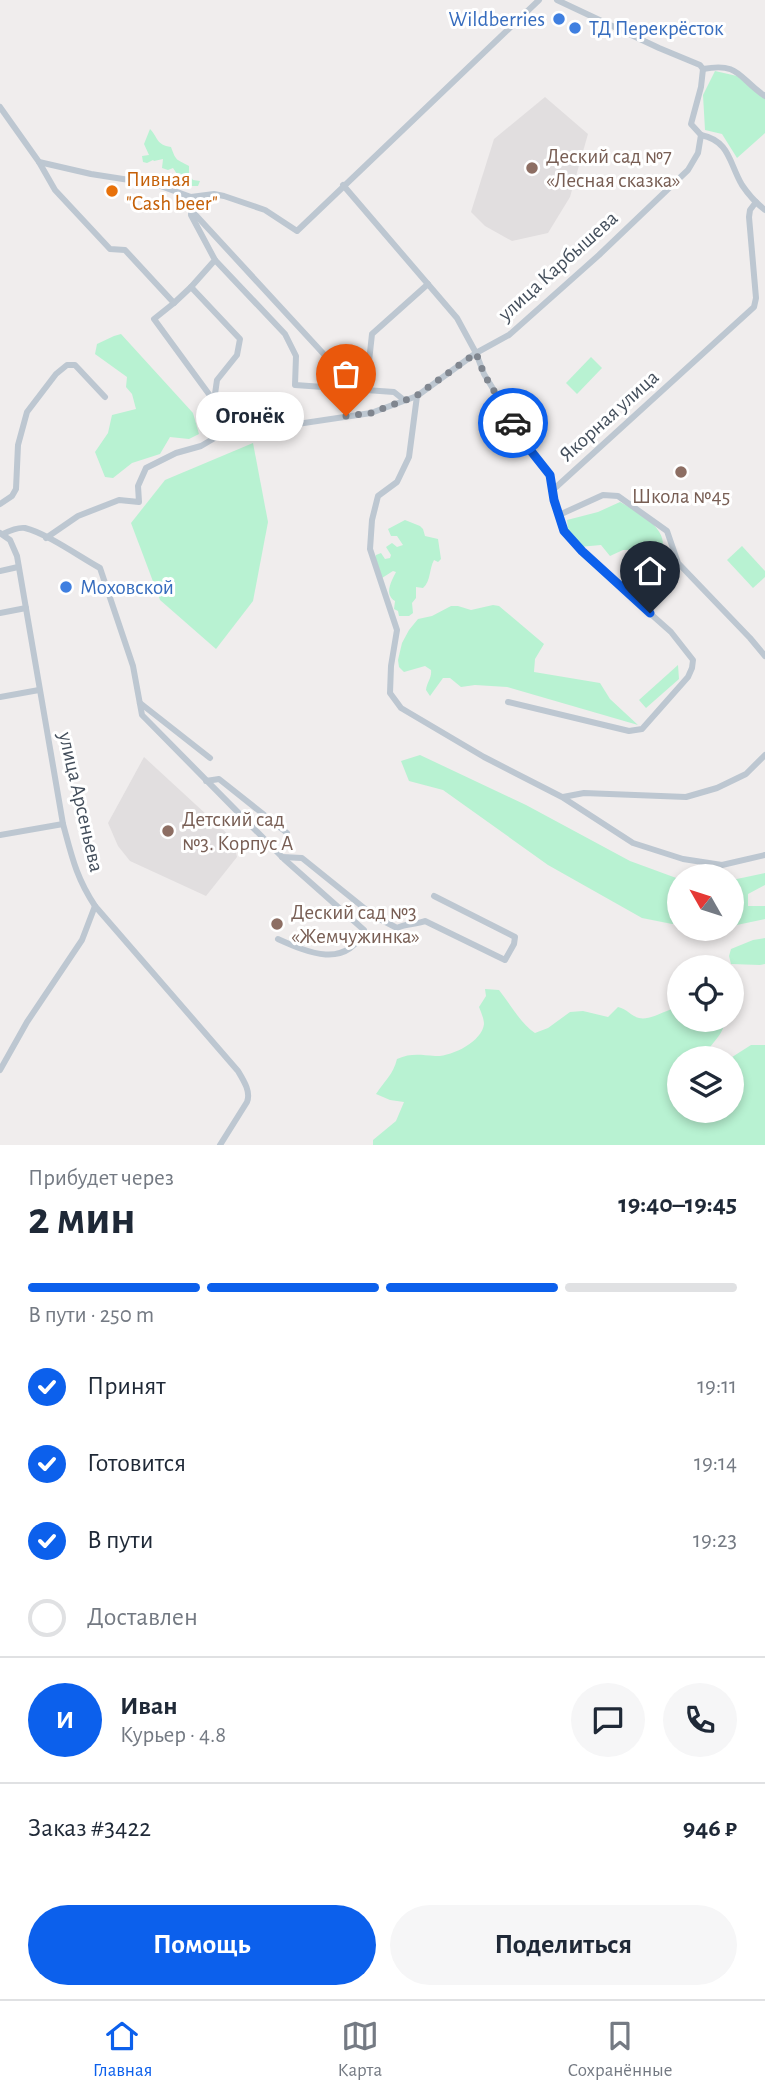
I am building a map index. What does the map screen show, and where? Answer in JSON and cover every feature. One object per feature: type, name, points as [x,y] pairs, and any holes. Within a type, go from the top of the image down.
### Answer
[{"type":"street","points":[[39,162],[91,174],[155,184],[191,197],[214,194],[257,206],[297,231],[540,0]]},
{"type":"street","points":[[557,0],[700,65],[703,69],[727,67],[765,96]]},
{"type":"street","name":"улица Карбышева","points":[[46,538],[78,516],[119,500],[139,502],[138,486],[146,468],[176,453],[201,446],[218,436],[371,413],[416,396],[476,353],[509,335],[599,255],[688,170],[698,153],[701,135],[691,124],[703,69]]},
{"type":"street","points":[[0,107],[39,162],[55,190],[110,248],[125,250],[174,303]]},
{"type":"street","points":[[701,135],[715,138],[724,148],[743,185],[765,210]]},
{"type":"street","points":[[343,185],[457,318],[484,374],[527,446],[550,475],[554,489]]},
{"type":"street","points":[[191,197],[191,215],[215,260],[285,334],[296,356],[295,385],[394,392],[404,400]]},
{"type":"street","name":"Якорная улица","points":[[508,702],[629,731],[642,729],[688,677],[693,660],[671,632],[582,551],[564,531],[554,500],[554,489],[754,307],[756,298],[749,216],[756,202]]},
{"type":"street","points":[[191,209],[355,388]]},
{"type":"street","points":[[214,401],[154,319],[191,288],[215,260]]},
{"type":"street","points":[[366,389],[372,334],[428,284]]},
{"type":"street","points":[[191,288],[240,339],[237,355],[217,380],[214,401],[218,436]]},
{"type":"street","points":[[0,505],[12,496],[16,487],[18,445],[27,412],[56,374],[69,365],[75,365],[105,397]]},
{"type":"street","points":[[416,396],[409,457],[397,482],[378,496],[372,520],[370,549],[397,630],[390,693],[401,708],[484,758],[562,797],[633,843],[683,859],[722,865],[765,855]]},
{"type":"street","points":[[559,515],[603,495],[618,496],[667,531],[678,563],[765,656]]},
{"type":"street","points":[[1,533],[24,528],[100,568],[133,666],[142,715],[282,857],[364,930],[348,949],[327,956],[305,951],[278,939]]},
{"type":"street","name":"улица Арсеньева","points":[[1,533],[15,547],[63,824],[82,886],[95,906],[245,1082],[250,1096],[220,1145]]},
{"type":"street","points":[[0,571],[18,567]]},
{"type":"street","points":[[0,613],[26,608]]},
{"type":"street","points":[[0,697],[39,690]]},
{"type":"street","points":[[140,703],[210,758]]},
{"type":"street","points":[[562,797],[584,793],[685,797],[718,788],[746,774],[765,755]]},
{"type":"street","points":[[206,781],[219,779],[287,832]]},
{"type":"street","points":[[0,835],[63,824]]},
{"type":"street","points":[[282,857],[302,858],[374,916],[397,928],[407,923],[425,921],[505,960],[515,937],[434,896]]},
{"type":"street","points":[[0,1070],[27,1022],[82,940],[95,906]]},
{"type":"shaded area","name":"Деский сад №7 «Лесная сказка»","points":[[545,97],[588,134],[570,197],[548,233],[512,241],[485,226],[471,212],[494,139]]},
{"type":"shaded area","name":"Детский сад №3. Корпус А","points":[[144,757],[233,839],[237,857],[206,896],[130,861],[118,846],[108,823]]},
{"type":"green space","points":[[715,71],[737,76],[765,98],[765,133],[737,158],[722,134],[705,130],[703,95]]},
{"type":"green space","points":[[150,129],[160,143],[171,147],[177,159],[189,166],[189,175],[193,180],[200,181],[198,186],[188,186],[180,173],[177,174],[173,168],[162,168],[163,159],[143,162],[142,156],[149,155],[144,144]]},
{"type":"green space","points":[[121,334],[193,413],[199,434],[189,439],[170,437],[160,454],[132,463],[113,478],[105,477],[95,452],[108,433],[112,415],[136,409],[132,394],[126,387],[127,377],[95,354],[97,344]]},
{"type":"green space","points":[[591,357],[602,368],[577,394],[566,383]]},
{"type":"green space","points":[[253,443],[268,522],[253,601],[216,649],[160,600],[131,523],[165,480]]},
{"type":"green space","points":[[620,502],[653,524],[662,537],[663,544],[657,549],[623,550],[610,556],[601,545],[579,547],[568,530],[567,520],[598,512]]},
{"type":"green space","points":[[405,520],[420,526],[425,536],[438,539],[441,559],[438,562],[434,560],[426,585],[423,588],[416,587],[416,598],[412,603],[413,613],[399,616],[389,591],[396,572],[393,571],[382,578],[375,558],[381,553],[385,559],[390,558],[386,547],[392,543],[397,547],[403,545],[397,536],[391,536],[388,529]]},
{"type":"green space","points":[[742,546],[765,571],[765,577],[753,588],[727,560]]},
{"type":"green space","points":[[451,606],[471,610],[499,606],[544,644],[535,659],[534,672],[600,683],[610,699],[638,725],[507,687],[461,687],[450,678],[443,678],[430,696],[426,690],[431,670],[425,666],[404,672],[399,667],[402,643],[418,619],[432,616]]},
{"type":"green space","points":[[678,665],[679,679],[646,708],[639,700]]},
{"type":"green space","points":[[420,755],[526,805],[630,861],[667,875],[667,923],[642,918],[548,865],[443,790],[409,781],[401,761]]},
{"type":"green space","points":[[765,873],[765,885],[748,894],[748,906],[765,906],[765,919],[744,923],[744,877]]},
{"type":"green space","points":[[765,938],[765,964],[744,964],[744,955],[729,955],[731,949]]},
{"type":"green space","points":[[485,989],[499,990],[520,1019],[535,1033],[548,1028],[570,1012],[583,1011],[608,1017],[618,1007],[643,1018],[667,1011],[667,1032],[720,1032],[712,1046],[667,1046],[667,1123],[744,1123],[744,1049],[751,1045],[765,1045],[765,1145],[373,1145],[373,1140],[396,1121],[404,1102],[376,1094],[397,1059],[411,1055],[442,1056],[465,1047],[482,1031],[484,1024],[479,1007],[486,996]]},
{"type":"way so far","points":[[346,416],[371,413],[416,396],[476,353],[484,374],[513,423]]},
{"type":"place","name":"Wildberries","points":[[559,19]]},
{"type":"place","name":"ТД Перекрёсток","points":[[575,28]]},
{"type":"place","name":"Деский сад №7 «Лесная сказка»","points":[[532,168]]},
{"type":"place","name":"Пивная \"Cash beer\"","points":[[112,191]]},
{"type":"place","name":"Огонёк","points":[[346,416]]},
{"type":"place","name":"Школа №45","points":[[681,472]]},
{"type":"place","name":"Моховской","points":[[66,587]]},
{"type":"place","name":"Детский сад №3. Корпус А","points":[[168,831]]},
{"type":"place","name":"Деский сад №3 «Жемчужинка»","points":[[277,924]]},
{"type":"route","points":[[513,423],[550,475],[554,500],[564,531],[650,613]]}]
